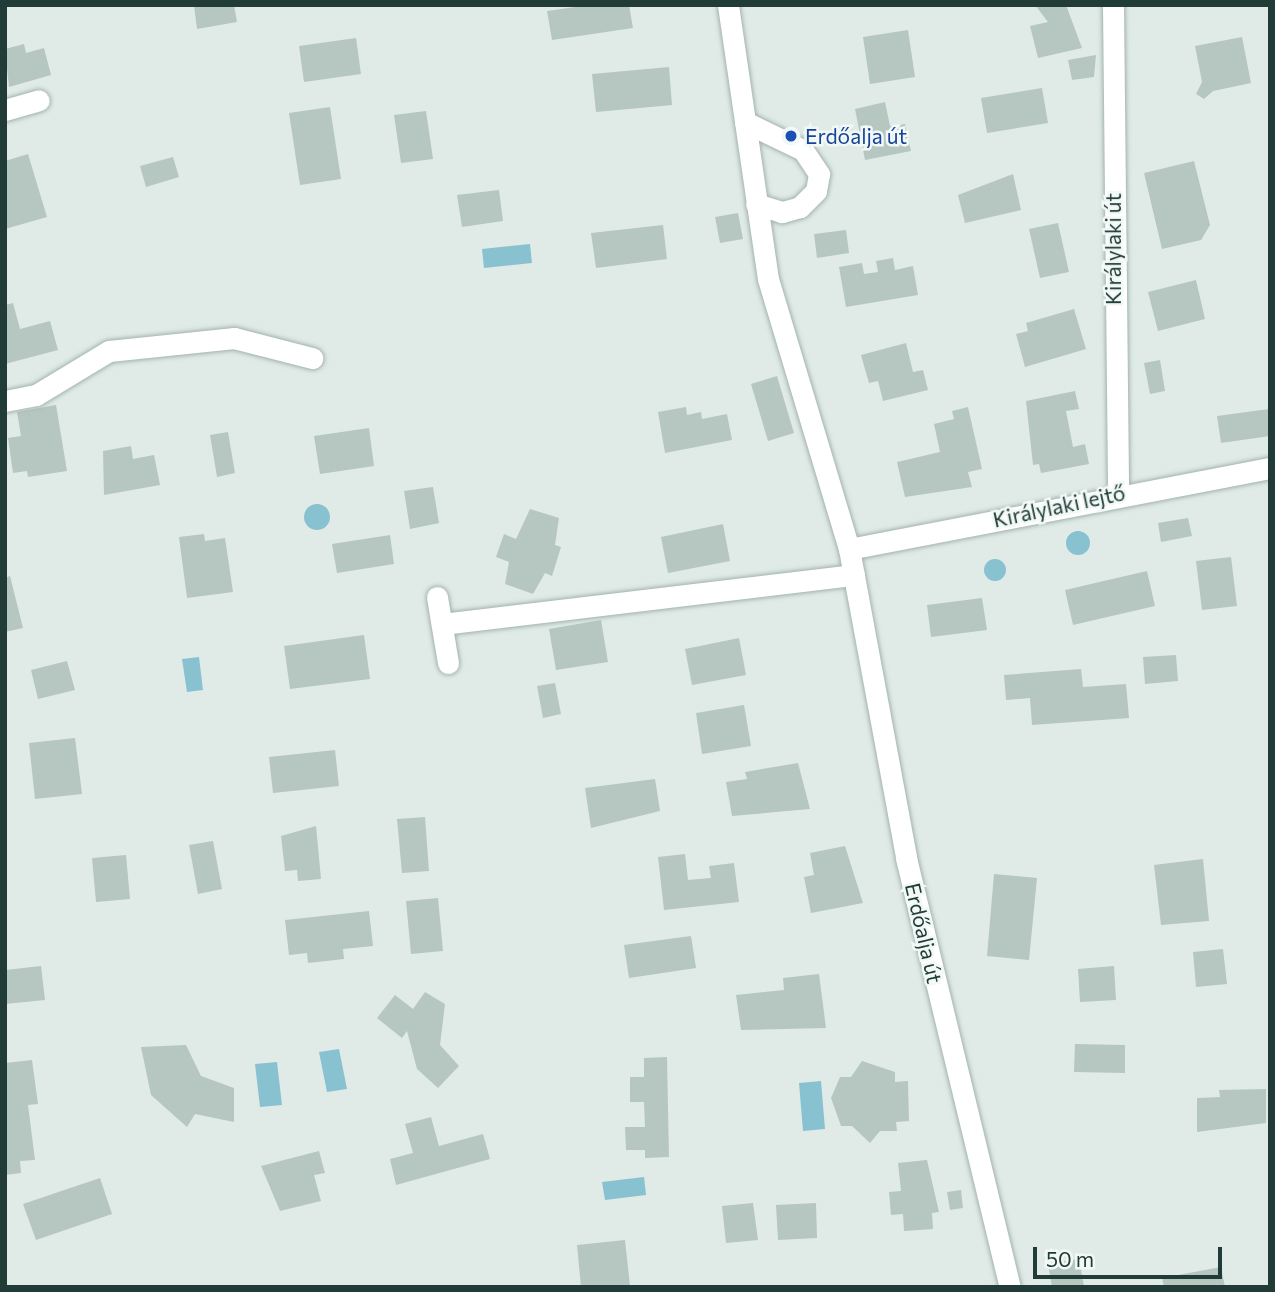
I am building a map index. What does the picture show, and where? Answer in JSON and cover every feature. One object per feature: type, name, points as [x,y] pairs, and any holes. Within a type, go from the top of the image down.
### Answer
[{"type":"street","name":"Erdőalja út","points":[[728,5],[756,204],[779,321],[849,550],[906,858],[1010,1287]]},
{"type":"street","name":"Királylaki út","points":[[1113,5],[1118,492]]},
{"type":"street","points":[[5,110],[39,100]]},
{"type":"street","points":[[745,122],[803,150],[819,174],[816,191],[800,207],[782,212],[756,204]]},
{"type":"street","points":[[5,401],[36,395],[109,351],[234,338],[312,358]]},
{"type":"street","name":"Királylaki lejtő","points":[[849,550],[1118,492],[1270,468]]},
{"type":"street","points":[[442,624],[854,575]]},
{"type":"street","points":[[438,597],[448,663]]},
{"type":"water","points":[[530,244],[532,263],[484,268],[482,249]]},
{"type":"water","points":[[317,504],[326,508],[330,517],[326,526],[317,530],[308,526],[304,517],[308,508]]},
{"type":"water","points":[[1078,531],[1086,535],[1090,543],[1086,551],[1078,555],[1070,551],[1066,543],[1070,535]]},
{"type":"water","points":[[995,559],[1003,562],[1006,570],[1003,578],[995,581],[987,578],[984,570],[987,562]]},
{"type":"water","points":[[199,657],[203,690],[187,692],[182,659]]},
{"type":"water","points":[[339,1049],[347,1089],[327,1092],[319,1052]]},
{"type":"water","points":[[277,1062],[282,1105],[260,1107],[255,1064]]},
{"type":"water","points":[[821,1081],[825,1129],[803,1131],[799,1083]]},
{"type":"water","points":[[644,1177],[646,1195],[605,1200],[602,1182]]},
{"type":"building","points":[[194,5],[234,5],[237,22],[197,29]]},
{"type":"building","points":[[589,5],[629,5],[633,28],[552,40],[547,11]]},
{"type":"building","points":[[1035,5],[1066,5],[1082,48],[1038,58],[1030,26],[1048,22]]},
{"type":"building","points":[[908,30],[915,77],[870,84],[863,37]]},
{"type":"building","points":[[1242,37],[1251,83],[1213,91],[1204,99],[1196,94],[1202,82],[1195,46]]},
{"type":"building","points":[[356,38],[361,74],[304,82],[299,46]]},
{"type":"building","points":[[24,44],[26,53],[44,48],[51,75],[9,87],[5,49]]},
{"type":"building","points":[[1096,55],[1094,77],[1072,80],[1068,60]]},
{"type":"building","points":[[669,67],[672,105],[596,112],[592,74]]},
{"type":"building","points":[[1042,88],[1048,123],[987,133],[981,98]]},
{"type":"building","points":[[885,102],[890,126],[905,124],[911,151],[865,160],[855,109]]},
{"type":"building","points":[[330,107],[341,179],[300,185],[289,113]]},
{"type":"building","points":[[426,111],[433,159],[401,163],[394,115]]},
{"type":"building","points":[[28,154],[47,217],[5,229],[5,161]]},
{"type":"building","points":[[173,157],[179,177],[146,187],[140,166]]},
{"type":"building","points":[[1194,161],[1210,225],[1201,240],[1162,249],[1144,173]]},
{"type":"building","points":[[1013,174],[1021,210],[965,223],[958,195]]},
{"type":"building","points":[[499,190],[503,221],[462,227],[457,195]]},
{"type":"building","points":[[738,213],[743,239],[720,243],[715,217]]},
{"type":"building","points":[[1058,223],[1069,272],[1040,278],[1029,229]]},
{"type":"building","points":[[663,225],[667,259],[596,268],[591,233]]},
{"type":"building","points":[[846,230],[849,253],[817,258],[814,234]]},
{"type":"building","points":[[893,258],[895,270],[913,266],[918,295],[846,307],[839,267],[862,263],[864,274],[878,272],[876,261]]},
{"type":"building","points":[[1196,280],[1205,319],[1158,331],[1148,292]]},
{"type":"building","points":[[13,303],[20,329],[50,321],[58,350],[5,364],[5,305]]},
{"type":"building","points":[[1074,309],[1086,349],[1025,367],[1016,334],[1028,331],[1026,323]]},
{"type":"building","points":[[906,343],[913,372],[923,370],[928,390],[883,401],[878,381],[869,383],[861,355]]},
{"type":"building","points":[[1160,360],[1165,391],[1150,394],[1144,363]]},
{"type":"building","points":[[777,376],[794,433],[768,441],[751,384]]},
{"type":"building","points":[[1075,391],[1079,409],[1066,411],[1073,447],[1085,444],[1089,464],[1041,473],[1039,464],[1033,465],[1026,401]]},
{"type":"building","points":[[56,405],[67,471],[28,477],[27,471],[13,473],[8,438],[21,436],[17,412]]},
{"type":"building","points":[[686,407],[687,415],[701,412],[702,419],[727,414],[732,440],[665,453],[658,412]]},
{"type":"building","points":[[968,407],[982,469],[968,472],[972,487],[905,497],[897,462],[940,452],[934,424],[954,419],[952,411]]},
{"type":"building","points":[[1269,409],[1270,436],[1221,443],[1217,416]]},
{"type":"building","points":[[369,428],[374,466],[320,474],[314,436]]},
{"type":"building","points":[[228,432],[235,473],[217,477],[210,435]]},
{"type":"building","points":[[131,446],[133,459],[154,455],[160,485],[104,495],[103,451]]},
{"type":"building","points":[[433,487],[439,523],[410,529],[404,491]]},
{"type":"building","points":[[530,509],[559,518],[555,545],[561,547],[552,576],[545,573],[533,594],[505,584],[509,562],[496,557],[504,534],[516,539]]},
{"type":"building","points":[[1188,518],[1192,536],[1161,542],[1158,523]]},
{"type":"building","points":[[723,524],[730,561],[668,573],[661,537]]},
{"type":"building","points":[[204,534],[205,541],[225,538],[233,592],[187,598],[179,537]]},
{"type":"building","points":[[390,535],[394,564],[337,573],[332,544]]},
{"type":"building","points":[[1231,557],[1237,606],[1202,610],[1196,561]]},
{"type":"building","points":[[1147,571],[1155,606],[1073,625],[1065,590]]},
{"type":"building","points":[[10,576],[23,628],[5,632],[5,578]]},
{"type":"building","points":[[982,598],[987,630],[931,637],[927,605]]},
{"type":"building","points":[[601,620],[608,662],[556,670],[549,629]]},
{"type":"building","points":[[364,635],[370,679],[290,689],[284,646]]},
{"type":"building","points":[[739,638],[746,675],[692,685],[685,649]]},
{"type":"building","points":[[1176,655],[1178,681],[1145,684],[1143,657]]},
{"type":"building","points":[[67,661],[75,690],[38,699],[31,670]]},
{"type":"building","points":[[1081,669],[1083,687],[1126,684],[1129,718],[1032,725],[1030,698],[1006,700],[1004,675]]},
{"type":"building","points":[[555,683],[561,714],[543,718],[537,686]]},
{"type":"building","points":[[744,705],[751,746],[702,754],[696,713]]},
{"type":"building","points":[[75,738],[82,794],[35,799],[29,743]]},
{"type":"building","points":[[335,750],[339,786],[273,793],[269,757]]},
{"type":"building","points":[[798,763],[810,809],[732,816],[726,782],[747,779],[745,772]]},
{"type":"building","points":[[655,779],[660,811],[591,828],[585,788]]},
{"type":"building","points":[[425,817],[429,871],[402,873],[397,819]]},
{"type":"building","points":[[316,826],[321,879],[298,881],[297,870],[285,871],[281,836]]},
{"type":"building","points":[[213,841],[222,889],[198,894],[189,845]]},
{"type":"building","points":[[845,846],[863,903],[811,913],[804,877],[814,875],[810,853]]},
{"type":"building","points":[[685,854],[688,880],[711,878],[709,866],[734,863],[739,902],[664,910],[658,857]]},
{"type":"building","points":[[126,855],[130,899],[96,902],[92,858]]},
{"type":"building","points":[[1203,859],[1209,921],[1161,925],[1154,865]]},
{"type":"building","points":[[994,874],[1037,878],[1029,960],[987,956]]},
{"type":"building","points":[[438,898],[443,951],[411,954],[406,901]]},
{"type":"building","points":[[369,911],[373,946],[343,949],[344,959],[308,963],[307,953],[289,955],[285,920]]},
{"type":"building","points":[[691,936],[696,968],[629,978],[624,945]]},
{"type":"building","points":[[1223,949],[1227,984],[1196,987],[1193,952]]},
{"type":"building","points":[[41,966],[45,1000],[5,1004],[5,970]]},
{"type":"building","points":[[1114,966],[1116,1000],[1080,1002],[1078,969]]},
{"type":"building","points":[[819,974],[826,1028],[741,1030],[736,995],[784,990],[783,978]]},
{"type":"building","points":[[425,992],[445,1004],[440,1045],[459,1066],[438,1088],[417,1069],[407,1031],[402,1038],[377,1018],[395,995],[413,1009]]},
{"type":"building","points":[[1075,1044],[1125,1045],[1125,1073],[1074,1072]]},
{"type":"building","points":[[186,1045],[201,1076],[234,1088],[234,1122],[195,1114],[187,1127],[151,1095],[141,1047]]},
{"type":"building","points":[[667,1057],[669,1157],[645,1158],[645,1150],[626,1150],[625,1127],[645,1127],[644,1102],[630,1102],[630,1077],[644,1077],[644,1058]]},
{"type":"building","points":[[32,1060],[38,1104],[28,1105],[35,1160],[20,1161],[21,1173],[5,1175],[5,1063]]},
{"type":"building","points":[[862,1061],[895,1072],[895,1082],[908,1081],[909,1121],[896,1122],[897,1131],[880,1131],[870,1143],[852,1126],[841,1126],[831,1098],[840,1077],[851,1077]]},
{"type":"building","points":[[1266,1089],[1266,1123],[1197,1132],[1197,1098],[1220,1097],[1219,1090]]},
{"type":"building","points":[[431,1117],[439,1146],[483,1134],[490,1159],[396,1185],[390,1159],[413,1153],[405,1124]]},
{"type":"building","points":[[319,1151],[325,1173],[314,1175],[321,1201],[280,1211],[261,1166]]},
{"type":"building","points":[[927,1160],[939,1212],[932,1213],[933,1229],[904,1231],[903,1214],[891,1215],[889,1192],[901,1191],[898,1163]]},
{"type":"building","points":[[100,1178],[112,1214],[36,1240],[23,1204]]},
{"type":"building","points":[[961,1190],[963,1208],[950,1210],[947,1192]]},
{"type":"building","points":[[753,1203],[758,1240],[726,1243],[722,1206]]},
{"type":"building","points":[[816,1203],[817,1238],[778,1240],[776,1205]]},
{"type":"building","points":[[625,1240],[630,1286],[581,1287],[577,1245]]},
{"type":"building","points":[[1079,1259],[1084,1286],[1052,1287],[1048,1264]]},
{"type":"building","points":[[1221,1267],[1225,1287],[1164,1287],[1162,1278]]},
{"type":"place","name":"Erdőalja út","points":[[791,136]]}]
